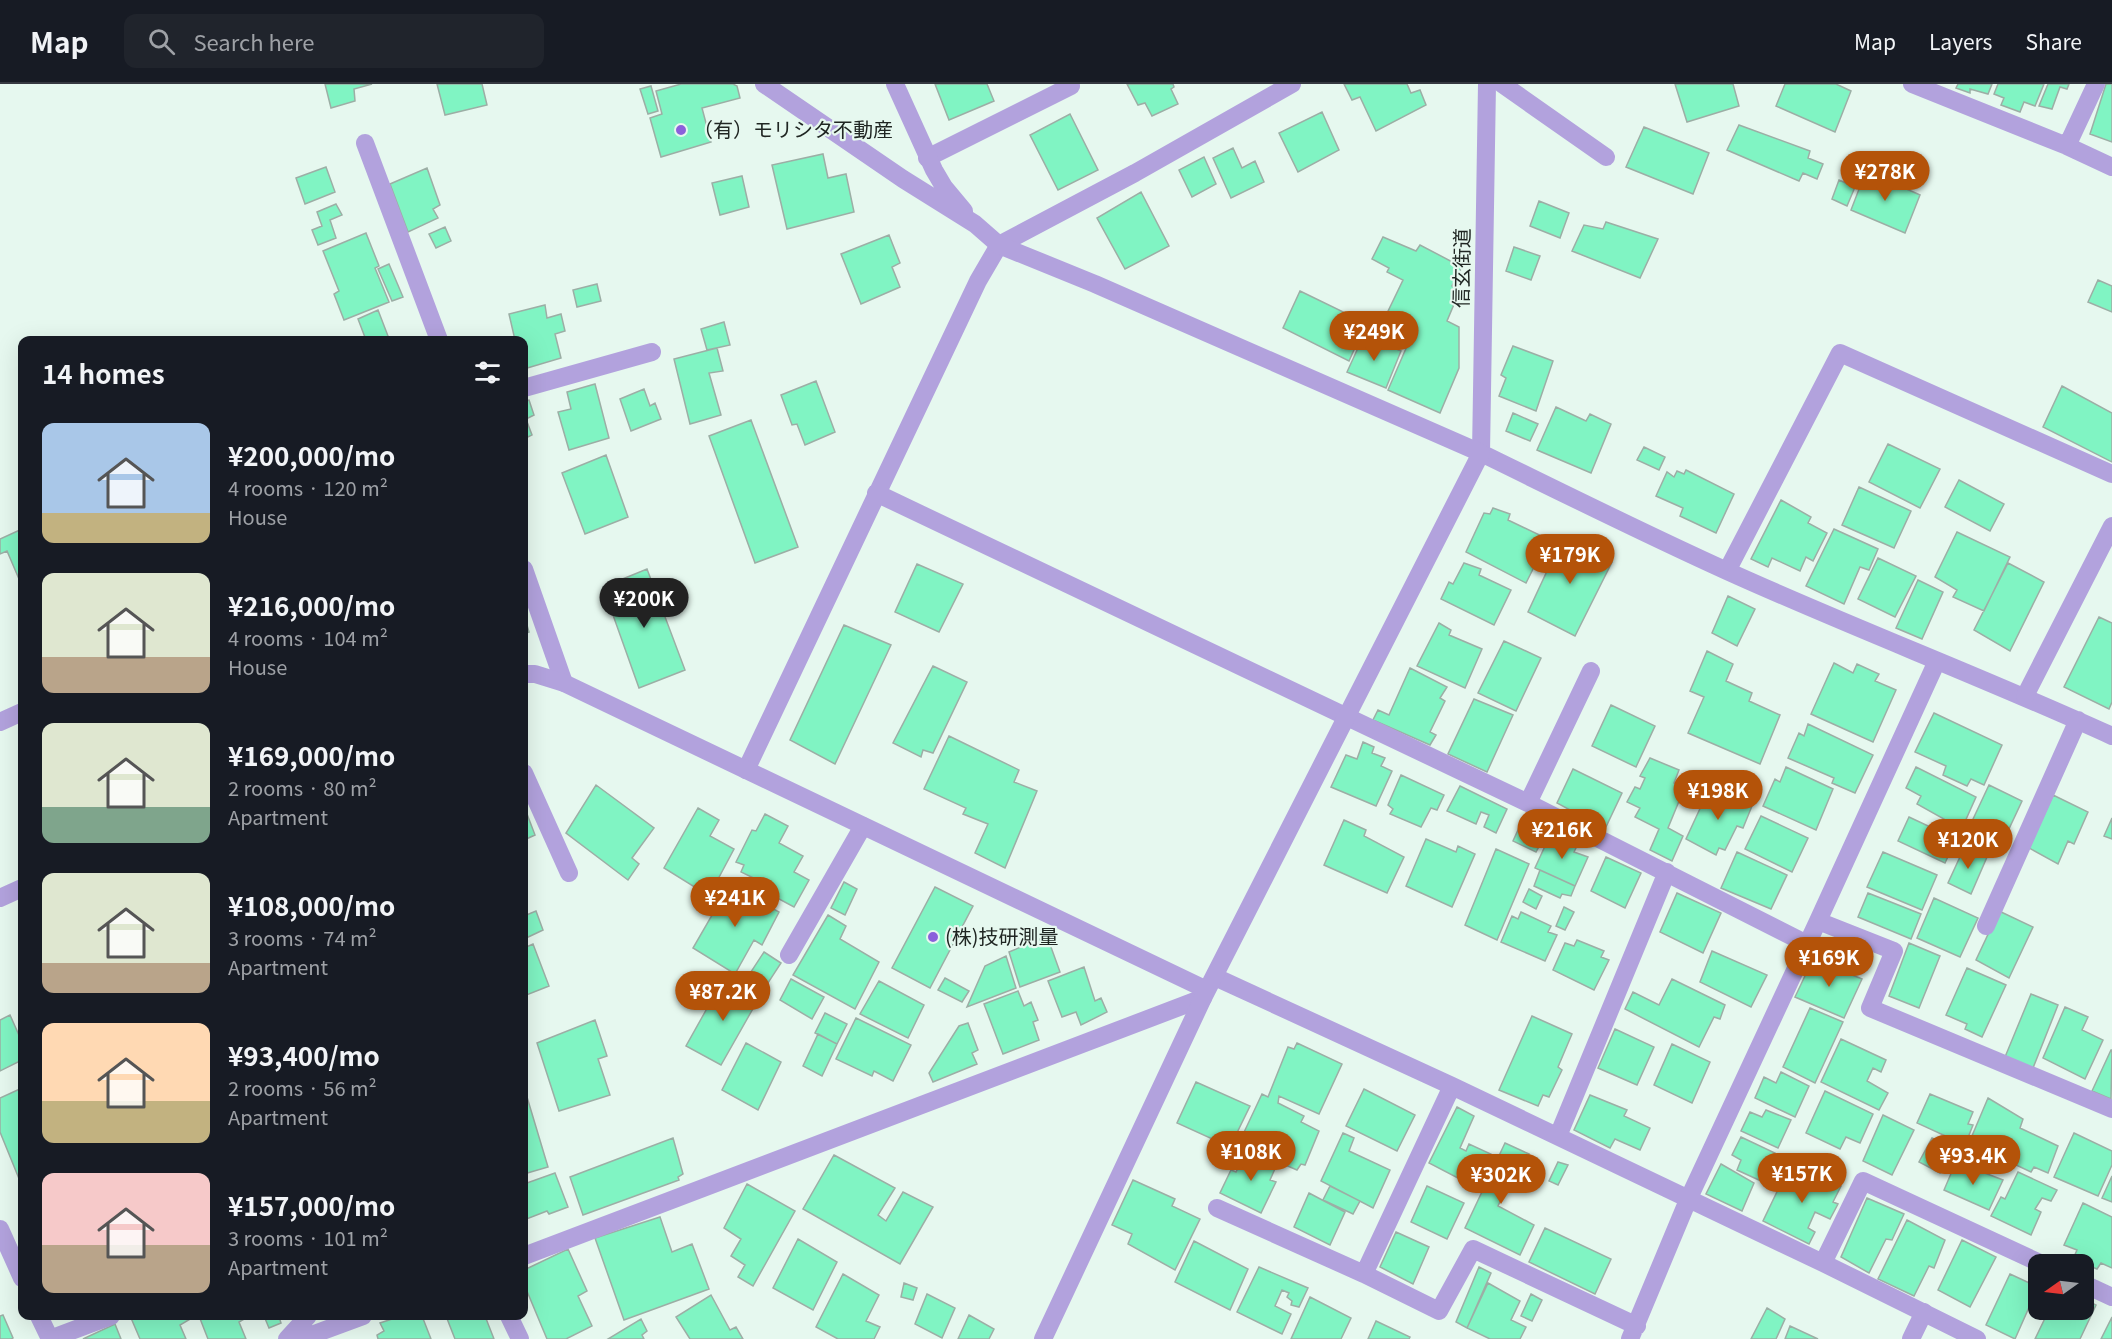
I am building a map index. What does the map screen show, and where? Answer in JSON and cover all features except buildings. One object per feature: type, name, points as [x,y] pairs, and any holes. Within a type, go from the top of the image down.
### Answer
[{"type":"street","points":[[764,84],[878,162],[975,224],[999,245],[1095,284],[1481,453],[1727,571],[2025,696],[2112,736]]},
{"type":"street","points":[[895,84],[927,158],[944,187],[975,224]]},
{"type":"street","points":[[746,770],[978,281],[999,245],[1136,173],[1292,84]]},
{"type":"street","name":"信玄街道","points":[[1481,453],[1487,84]]},
{"type":"street","points":[[1502,84],[1606,157]]},
{"type":"street","points":[[1912,84],[2067,146],[2112,167]]},
{"type":"street","points":[[2067,146],[2096,84]]},
{"type":"street","points":[[927,158],[1071,86]]},
{"type":"street","points":[[365,143],[437,336]]},
{"type":"street","points":[[528,387],[652,352]]},
{"type":"street","points":[[1727,571],[1840,353],[2112,474]]},
{"type":"street","points":[[1043,1339],[1208,989],[1481,453]]},
{"type":"street","points":[[876,493],[1528,803],[1807,944]]},
{"type":"street","points":[[2025,696],[2112,526]]},
{"type":"street","points":[[528,580],[564,683]]},
{"type":"street","points":[[1217,1208],[1364,1274],[1439,1311],[1473,1249],[1633,1332],[1688,1200],[1937,661]]},
{"type":"street","points":[[1528,803],[1591,671]]},
{"type":"street","points":[[528,674],[564,683],[1208,989],[1452,1086],[1977,1339]]},
{"type":"street","points":[[0,722],[18,714]]},
{"type":"street","points":[[1986,926],[2078,720]]},
{"type":"street","points":[[528,782],[569,873]]},
{"type":"street","points":[[789,955],[863,826]]},
{"type":"street","points":[[1558,1136],[1667,872]]},
{"type":"street","points":[[0,898],[18,890]]},
{"type":"street","points":[[1818,921],[1894,951],[1870,1008],[2112,1109]]},
{"type":"street","points":[[528,1254],[1208,989]]},
{"type":"street","points":[[1364,1274],[1452,1086]]},
{"type":"street","points":[[1823,1263],[1863,1181],[2028,1258]]},
{"type":"street","points":[[0,1229],[18,1269]]},
{"type":"street","points":[[2094,1289],[2112,1297]]},
{"type":"street","points":[[1911,1339],[1924,1312]]},
{"type":"street","points":[[41,1320],[50,1339],[100,1320]]},
{"type":"street","points":[[287,1339],[304,1320]]},
{"type":"street","points":[[301,1339],[352,1320]]},
{"type":"street","points":[[511,1320],[520,1339]]},
{"type":"place","name":"（有）モリシタ不動産","points":[[681,130]]},
{"type":"place","name":"(株)技研測量","points":[[933,937]]}]
